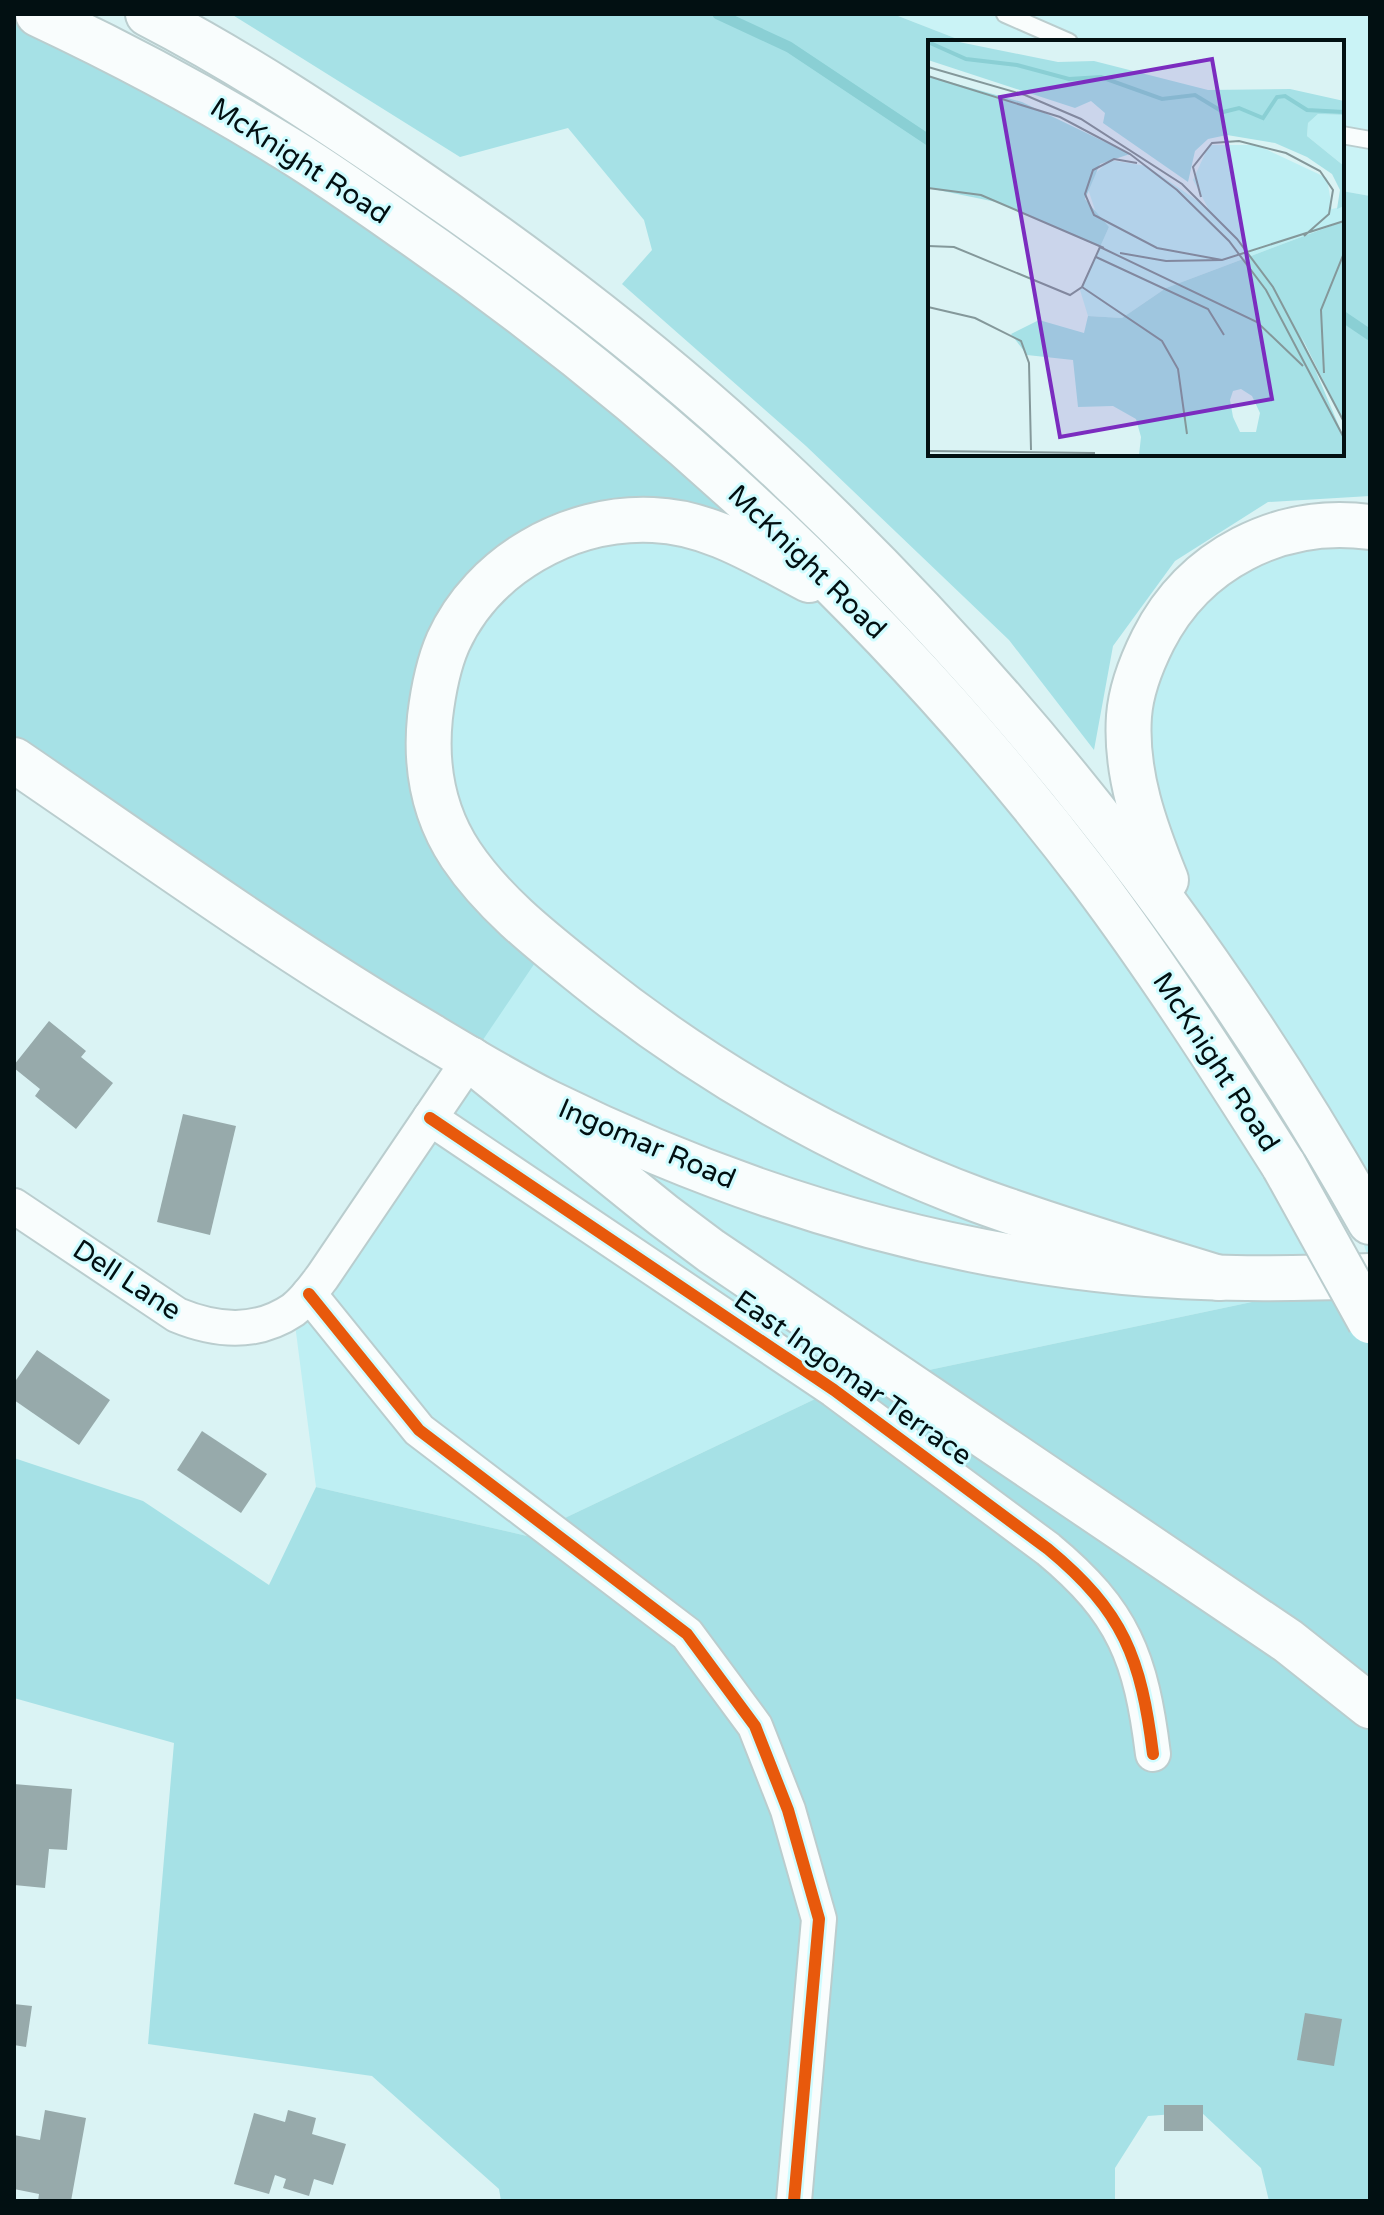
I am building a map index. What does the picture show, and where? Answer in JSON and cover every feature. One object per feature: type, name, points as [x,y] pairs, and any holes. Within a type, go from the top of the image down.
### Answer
[{"type":"main road","name":"McKnight Road","points":[[38,14],[133,60],[284,147],[462,268],[565,345],[663,426],[757,510],[850,601],[948,706],[1090,878],[1161,977],[1284,1166],[1370,1321]]},
{"type":"main road","name":"McKnight Road","points":[[148,14],[273,87],[382,157],[593,310],[693,392],[883,569],[1051,756],[1127,851],[1265,1049],[1370,1222]]},
{"type":"main road","points":[[850,601],[735,541],[677,522],[618,521],[574,532],[533,549],[508,566],[464,614],[448,643],[438,674],[428,739],[429,771],[445,828],[481,882],[547,945],[615,1000],[758,1094],[850,1144],[976,1199],[1056,1228],[1219,1278]]},
{"type":"main road","points":[[1190,938],[1149,839],[1132,773],[1129,713],[1143,660],[1172,609],[1191,586],[1239,551],[1291,530],[1319,525],[1370,527]]},
{"type":"main road","name":"Ingomar Road","points":[[14,760],[376,1004],[544,1101],[702,1170],[868,1225],[1037,1261],[1124,1272],[1219,1278],[1370,1276]]},
{"type":"main road","points":[[470,1059],[711,1251],[1288,1641],[1370,1706]]},
{"type":"street","points":[[470,1059],[323,1276],[301,1302],[419,1430],[687,1634],[755,1726],[788,1810],[819,1919],[794,2201]]},
{"type":"street","name":"East Ingomar Terrace","points":[[430,1118],[834,1390],[1078,1573],[1119,1625],[1131,1651],[1148,1717],[1153,1754]]},
{"type":"street","name":"Dell Lane","points":[[14,1206],[177,1315],[199,1324],[223,1329],[246,1328],[272,1320],[301,1302]]},
{"type":"lane","points":[[1005,14],[1064,40]]},
{"type":"lane","points":[[1344,135],[1370,140]]},
{"type":"shaded area","points":[[14,14],[38,14],[284,147],[850,601],[650,520],[484,590],[429,771],[547,945],[470,1059],[14,760]]},
{"type":"shaded area","points":[[231,14],[893,14],[960,40],[928,40],[928,456],[1344,456],[1344,191],[1370,196],[1370,496],[1268,502],[1175,561],[1113,646],[1094,750],[1009,640],[806,446],[622,284],[652,250],[644,220],[568,128],[460,157]]},
{"type":"shaded area","points":[[893,14],[1370,14],[1370,196],[1344,191],[1344,40],[960,40]]},
{"type":"shaded area","points":[[618,521],[850,601],[1370,1277],[834,1390],[527,1536],[316,1487],[293,1309],[546,945],[435,801],[464,614]]},
{"type":"shaded area","points":[[1370,527],[1370,1263],[1336,1162],[1190,938],[1129,742],[1191,586]]},
{"type":"shaded area","points":[[1370,1277],[1370,2201],[1269,2201],[1261,2168],[1201,2112],[1148,2116],[1115,2168],[1115,2201],[501,2201],[499,2189],[372,2076],[148,2044],[174,1743],[14,1698],[14,1458],[143,1501],[269,1585],[316,1487],[527,1536],[834,1390]]},
{"type":"building","points":[[49,1021],[86,1051],[81,1057],[113,1083],[76,1129],[35,1096],[40,1089],[14,1068]]},
{"type":"building","points":[[183,1114],[236,1126],[210,1235],[157,1222]]},
{"type":"building","points":[[37,1350],[110,1400],[79,1445],[14,1400],[14,1383]]},
{"type":"building","points":[[202,1431],[267,1474],[241,1513],[177,1470]]},
{"type":"building","points":[[14,1784],[72,1789],[67,1850],[49,1849],[45,1888],[14,1885]]},
{"type":"building","points":[[14,2004],[32,2006],[26,2047],[14,2045]]},
{"type":"building","points":[[1305,2013],[1342,2019],[1334,2066],[1297,2060]]},
{"type":"building","points":[[1164,2105],[1203,2105],[1203,2131],[1164,2131]]},
{"type":"building","points":[[45,2110],[86,2118],[71,2201],[38,2201],[39,2194],[14,2189],[14,2135],[40,2140]]},
{"type":"building","points":[[288,2110],[316,2118],[312,2134],[346,2144],[333,2185],[314,2179],[309,2196],[283,2188],[286,2179],[275,2175],[269,2194],[234,2184],[254,2113],[285,2122]]},
{"type":"waterway","points":[[718,14],[789,47],[928,140]]},
{"type":"waterway","points":[[1344,317],[1370,335]]},
{"type":"cycle path","points":[[430,1118],[834,1390],[1048,1549],[1095,1594],[1124,1639],[1142,1690],[1153,1754]]},
{"type":"cycle path","points":[[309,1294],[419,1430],[687,1634],[755,1726],[788,1810],[819,1919],[794,2201]]}]
